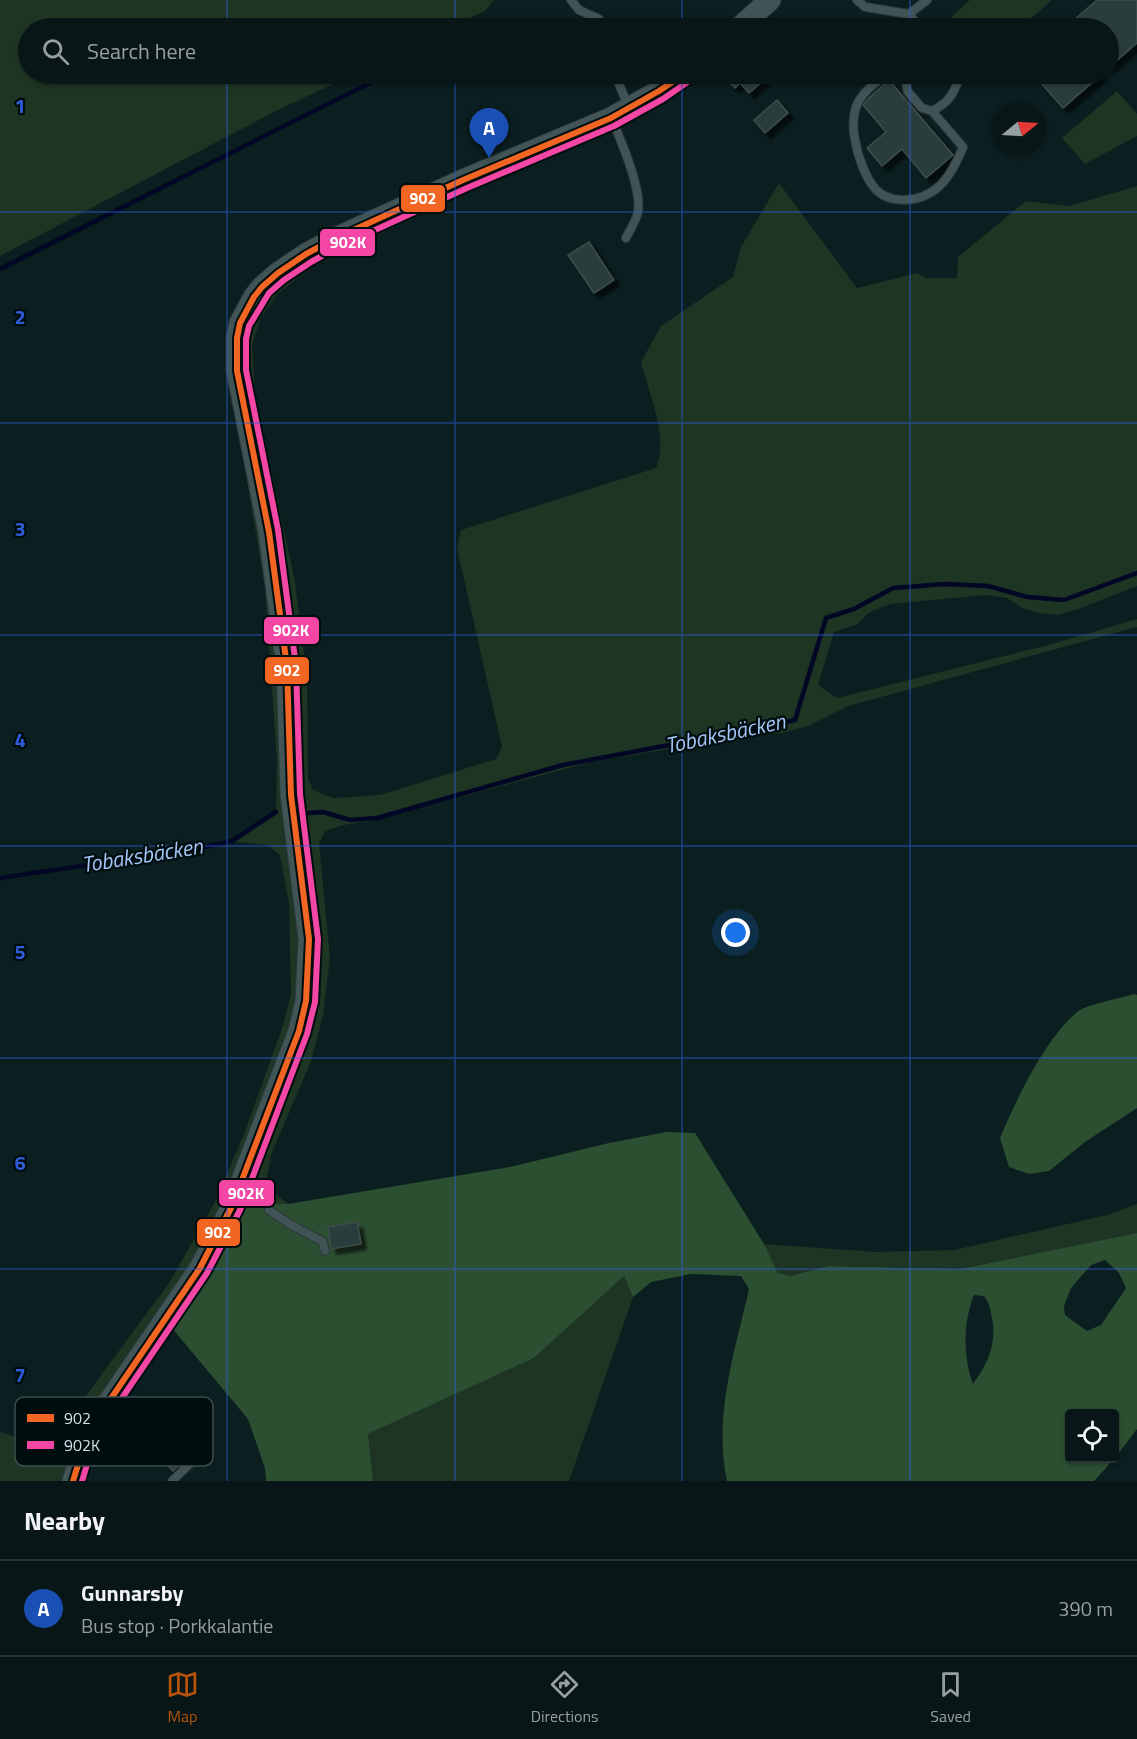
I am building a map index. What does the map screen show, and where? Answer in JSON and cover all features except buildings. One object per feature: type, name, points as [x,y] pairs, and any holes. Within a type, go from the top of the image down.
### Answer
[{"type":"street","points":[[750,18],[770,0]]},
{"type":"street","points":[[112,1397],[200,1268],[232,1206],[299,1031],[306,1001],[309,939],[291,795],[287,667],[269,532],[237,371],[237,338],[240,323],[262,287],[306,254],[463,180],[620,113],[669,84]]},
{"type":"street","points":[[73,1481],[78,1466]]},
{"type":"lane","points":[[571,0],[579,10],[596,18]]},
{"type":"lane","points":[[857,0],[865,7],[909,14],[912,18]]},
{"type":"lane","points":[[909,14],[927,0]]},
{"type":"lane","points":[[616,84],[629,164],[639,201],[638,214],[626,238]]},
{"type":"lane","points":[[875,84],[856,106],[852,126],[864,172],[874,188],[890,197],[906,201],[936,189],[957,164],[963,147],[932,111],[922,108],[908,92],[906,84]]},
{"type":"lane","points":[[932,111],[943,105],[954,93],[957,84]]},
{"type":"lane","points":[[269,1210],[291,1225],[322,1241],[325,1251]]},
{"type":"lane","points":[[172,1481],[187,1466]]},
{"type":"green space","points":[[0,0],[494,0],[485,11],[470,18],[18,18],[18,84],[333,84],[276,111],[0,256]]},
{"type":"green space","points":[[970,0],[1052,0],[1031,18],[950,18]]},
{"type":"green space","points":[[1117,91],[1137,114],[1137,136],[1085,164],[1062,138]]},
{"type":"green space","points":[[494,175],[494,180],[316,264],[277,294],[260,319],[252,346],[255,394],[295,582],[307,679],[308,778],[313,790],[333,798],[380,795],[496,759],[502,747],[457,548],[461,530],[656,468],[659,456],[659,429],[641,362],[661,326],[733,277],[741,247],[779,183],[857,288],[917,273],[926,278],[957,278],[958,257],[1026,201],[1069,206],[1137,186],[1137,586],[1057,615],[1039,613],[1022,608],[1007,598],[986,595],[890,604],[868,613],[858,624],[834,632],[818,685],[837,698],[1052,644],[1137,619],[1137,627],[848,706],[808,726],[782,733],[747,736],[591,762],[371,821],[343,825],[325,831],[319,843],[330,958],[323,1015],[311,1061],[271,1155],[266,1182],[273,1192],[288,1204],[255,1204],[247,1202],[244,1196],[303,1046],[295,675],[290,608],[245,366],[245,341],[251,318],[275,283],[318,257]]},
{"type":"green space","points":[[230,381],[269,571],[302,963],[290,1036],[225,1204],[114,1397],[85,1397],[169,1283],[215,1202],[244,1134],[284,1023],[291,993],[289,903],[280,855],[267,845],[232,841],[276,812],[277,761],[265,587]]},
{"type":"green space","points":[[1137,995],[1137,1108],[1085,1142],[1049,1171],[1029,1174],[1009,1167],[1000,1138],[1032,1071],[1054,1038],[1081,1009]]},
{"type":"green space","points":[[666,1132],[695,1133],[764,1244],[778,1273],[790,1276],[829,1266],[960,1269],[1137,1233],[1137,1429],[1119,1453],[1119,1409],[1065,1409],[1065,1463],[1110,1463],[1094,1481],[727,1481],[723,1457],[724,1408],[732,1360],[749,1289],[741,1276],[691,1274],[651,1282],[633,1297],[624,1276],[534,1358],[368,1434],[373,1481],[266,1481],[265,1468],[248,1419],[171,1327],[244,1196],[247,1202],[255,1204],[288,1204],[510,1167]],"holes":[[[1105,1260],[1119,1273],[1126,1288],[1101,1325],[1087,1331],[1065,1315],[1064,1306],[1071,1288],[1091,1265]],[[974,1295],[984,1296],[990,1307],[993,1336],[987,1360],[973,1384],[967,1362],[966,1328]]]},
{"type":"green space","points":[[1137,1204],[1137,1233],[960,1269],[829,1266],[790,1276],[778,1273],[764,1244],[876,1252],[954,1250],[1107,1215]]},
{"type":"green space","points":[[624,1276],[633,1297],[569,1481],[373,1481],[368,1434],[534,1358]]},
{"type":"green space","points":[[0,1432],[15,1437],[15,1466],[75,1466],[66,1481],[0,1481]]},
{"type":"waterway","points":[[0,269],[368,84]]},
{"type":"waterway","name":"Tobaksbäcken","points":[[308,813],[323,812],[350,820],[377,818],[563,765],[795,720],[826,618],[854,609],[893,588],[945,584],[988,586],[1027,597],[1064,600],[1137,573]]},
{"type":"waterway","name":"Tobaksbäcken","points":[[0,878],[195,849],[232,841],[276,812]]},
{"type":"transit line","name":"902","points":[[112,1397],[200,1268],[232,1206],[299,1031],[306,1001],[309,939],[291,795],[287,667],[269,532],[237,371],[237,338],[240,323],[262,287],[306,254],[463,180],[611,118],[669,84]]},
{"type":"transit line","name":"902K","points":[[123,1397],[207,1273],[240,1210],[307,1034],[315,1002],[318,939],[300,794],[296,666],[278,530],[246,370],[246,339],[249,326],[269,293],[311,262],[340,246],[467,188],[614,126],[663,99],[685,84]]},
{"type":"transit line","name":"902","points":[[73,1481],[78,1466]]},
{"type":"transit line","name":"902K","points":[[82,1481],[87,1466]]},
{"type":"place","name":"Gunnarsby","points":[[489,158]]}]
